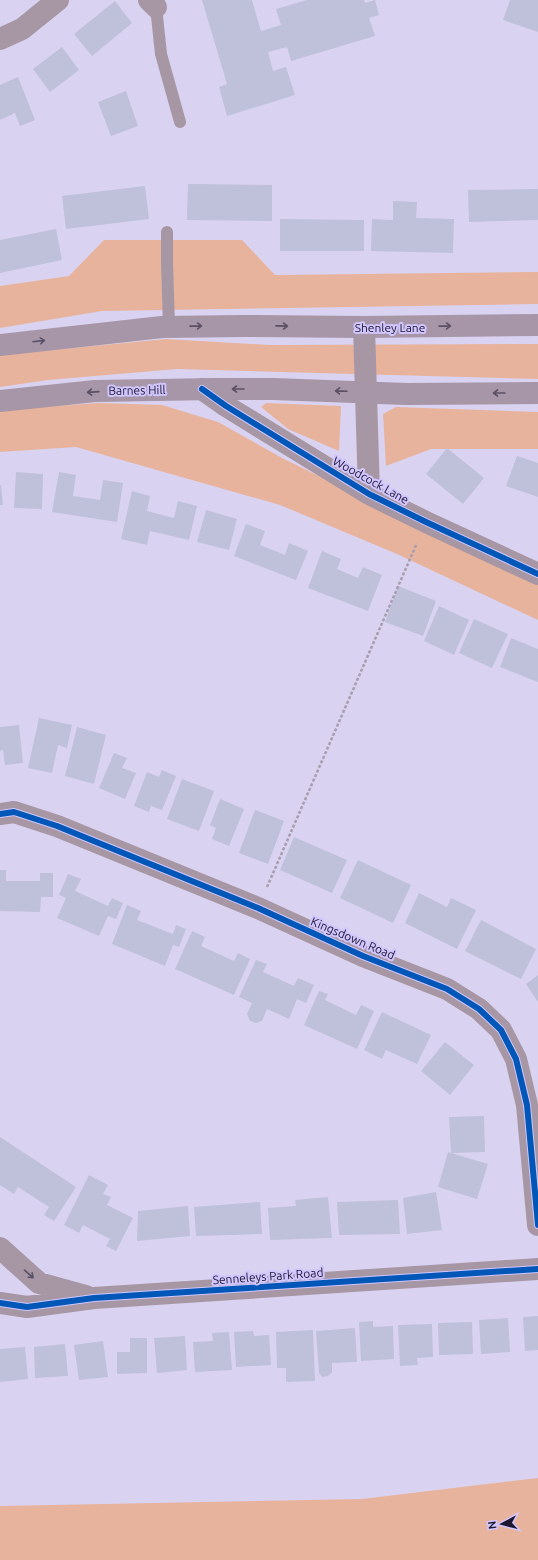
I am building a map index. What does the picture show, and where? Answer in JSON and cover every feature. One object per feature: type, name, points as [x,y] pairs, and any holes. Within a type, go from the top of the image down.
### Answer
[{"type":"main road","name":"Shenley Lane","points":[[169,327],[538,325]]},
{"type":"main road","points":[[0,346],[169,327]]},
{"type":"main road","name":"Barnes Hill","points":[[0,401],[95,391],[274,389],[366,392]]},
{"type":"main road","points":[[366,392],[406,394],[538,393]]},
{"type":"street","points":[[0,39],[22,29],[58,0]]},
{"type":"street","name":"Woodcock Lane","points":[[364,327],[369,494]]},
{"type":"street","name":"Woodcock Lane","points":[[202,389],[226,406],[369,494],[538,574]]},
{"type":"street","name":"Kingsdown Road","points":[[0,814],[14,812],[58,826],[258,908],[363,956],[447,989],[479,1009],[501,1030],[516,1058],[528,1104],[538,1225]]},
{"type":"street","name":"Senneleys Park Road","points":[[0,1248],[39,1283],[94,1298]]},
{"type":"street","name":"Senneleys Park Road","points":[[0,1303],[28,1307],[94,1298],[538,1269]]},
{"type":"lane","points":[[153,4],[162,54],[180,122]]},
{"type":"lane","points":[[167,232],[169,327]]},
{"type":"path","points":[[258,908],[426,522]]},
{"type":"shaded area","points":[[104,240],[242,240],[275,275],[538,272],[538,304],[102,311],[0,328],[0,286],[69,276]]},
{"type":"shaded area","points":[[166,339],[271,345],[538,344],[538,379],[177,369],[48,380],[0,387],[0,355]]},
{"type":"shaded area","points":[[98,403],[162,405],[218,422],[284,459],[538,583],[538,620],[397,554],[280,505],[76,447],[0,452],[0,410]]},
{"type":"shaded area","points":[[266,403],[341,406],[339,451],[288,429],[261,407]]},
{"type":"shaded area","points":[[396,407],[538,412],[538,449],[431,449],[386,466],[383,414]]},
{"type":"shaded area","points":[[538,1478],[538,1560],[0,1560],[0,1506],[362,1499]]},
{"type":"building","points":[[202,0],[252,0],[261,31],[281,25],[276,9],[307,0],[364,0],[365,3],[375,0],[379,15],[369,18],[375,36],[291,61],[287,47],[268,52],[273,71],[286,67],[295,95],[227,116],[219,87],[227,84]]},
{"type":"building","points":[[510,0],[538,0],[538,32],[503,20]]},
{"type":"building","points":[[115,1],[132,23],[92,56],[74,34]]},
{"type":"building","points":[[62,47],[79,70],[50,92],[33,69]]},
{"type":"building","points":[[18,77],[35,120],[20,126],[15,113],[0,120],[0,85]]},
{"type":"building","points":[[126,91],[138,126],[111,136],[98,102]]},
{"type":"building","points":[[188,184],[272,185],[272,221],[187,220]]},
{"type":"building","points":[[145,186],[149,219],[66,229],[62,196]]},
{"type":"building","points":[[538,189],[538,220],[469,222],[468,190]]},
{"type":"building","points":[[393,201],[417,202],[416,218],[454,219],[453,253],[371,251],[372,219],[393,220]]},
{"type":"building","points":[[280,219],[364,220],[364,251],[280,251]]},
{"type":"building","points":[[56,229],[62,260],[0,273],[0,240]]},
{"type":"building","points":[[447,448],[484,478],[463,504],[426,474]]},
{"type":"building","points":[[517,456],[538,463],[538,497],[506,486]]},
{"type":"building","points":[[16,472],[43,474],[42,509],[14,508]]},
{"type":"building","points":[[59,472],[76,475],[73,496],[100,500],[103,480],[123,483],[117,522],[52,512]]},
{"type":"building","points":[[1,485],[3,505],[0,505]]},
{"type":"building","points":[[132,491],[150,496],[147,511],[174,518],[178,501],[197,506],[189,540],[150,531],[147,545],[121,539]]},
{"type":"building","points":[[206,510],[237,519],[229,550],[197,542]]},
{"type":"building","points":[[246,524],[265,531],[260,545],[285,555],[289,543],[308,551],[296,580],[234,556]]},
{"type":"building","points":[[322,551],[341,559],[337,569],[358,578],[363,567],[382,575],[368,611],[308,588]]},
{"type":"building","points":[[398,586],[436,601],[423,636],[385,622]]},
{"type":"building","points":[[439,606],[469,620],[454,655],[424,641]]},
{"type":"building","points":[[474,619],[508,634],[492,668],[459,653]]},
{"type":"building","points":[[511,638],[538,649],[538,682],[500,667]]},
{"type":"building","points":[[39,718],[72,725],[67,748],[58,745],[52,773],[28,768]]},
{"type":"building","points":[[19,725],[23,763],[5,765],[3,750],[0,751],[0,727]]},
{"type":"building","points":[[77,727],[106,735],[94,784],[65,776]]},
{"type":"building","points":[[114,753],[127,758],[122,768],[136,773],[125,799],[99,788]]},
{"type":"building","points":[[162,770],[176,776],[162,810],[151,806],[149,812],[134,806],[147,772],[159,777]]},
{"type":"building","points":[[182,779],[214,791],[199,831],[167,819]]},
{"type":"building","points":[[220,799],[244,809],[229,846],[212,839],[216,828],[210,825]]},
{"type":"building","points":[[255,810],[284,821],[268,864],[239,853]]},
{"type":"building","points":[[294,837],[347,860],[332,893],[280,870]]},
{"type":"building","points":[[358,860],[411,885],[393,923],[340,898]]},
{"type":"building","points":[[0,870],[6,870],[6,881],[40,881],[40,873],[53,873],[53,897],[41,897],[40,912],[0,911]]},
{"type":"building","points":[[68,874],[81,879],[75,891],[108,906],[112,898],[123,903],[116,919],[108,916],[99,936],[57,918],[66,898],[59,895]]},
{"type":"building","points":[[419,893],[447,907],[451,898],[476,910],[457,949],[405,923]]},
{"type":"building","points":[[127,905],[141,911],[137,920],[173,934],[176,925],[186,929],[179,947],[173,945],[165,966],[112,944]]},
{"type":"building","points":[[481,920],[536,949],[521,979],[465,951]]},
{"type":"building","points":[[192,931],[205,937],[201,946],[234,961],[238,953],[250,959],[234,995],[175,969]]},
{"type":"building","points":[[256,960],[267,964],[263,972],[294,986],[298,978],[314,985],[306,1003],[297,999],[289,1019],[267,1009],[262,1021],[256,1023],[250,1021],[247,1014],[252,1003],[239,997]]},
{"type":"building","points":[[538,975],[538,1002],[526,984]]},
{"type":"building","points":[[319,991],[328,994],[325,1000],[356,1015],[361,1005],[374,1011],[357,1049],[304,1025]]},
{"type":"building","points":[[382,1012],[431,1035],[417,1064],[386,1050],[382,1059],[364,1050]]},
{"type":"building","points":[[445,1042],[474,1065],[450,1095],[421,1071]]},
{"type":"building","points":[[484,1116],[485,1152],[451,1153],[449,1117]]},
{"type":"building","points":[[0,1137],[76,1187],[54,1221],[44,1215],[49,1207],[18,1187],[14,1194],[0,1185]]},
{"type":"building","points":[[448,1152],[488,1164],[477,1199],[438,1187]]},
{"type":"building","points":[[89,1175],[108,1185],[103,1194],[111,1197],[107,1205],[133,1218],[116,1251],[106,1246],[110,1239],[83,1225],[79,1233],[64,1225]]},
{"type":"building","points":[[436,1192],[442,1230],[407,1234],[403,1198]]},
{"type":"building","points":[[328,1197],[332,1238],[270,1240],[268,1208],[296,1206],[295,1200]]},
{"type":"building","points":[[398,1200],[400,1234],[339,1235],[337,1202]]},
{"type":"building","points":[[260,1202],[262,1234],[196,1236],[194,1207]]},
{"type":"building","points":[[188,1206],[190,1236],[137,1241],[138,1211]]},
{"type":"building","points":[[538,1316],[538,1350],[525,1351],[523,1317]]},
{"type":"building","points":[[508,1318],[510,1352],[481,1354],[479,1320]]},
{"type":"building","points":[[373,1321],[373,1327],[393,1326],[394,1359],[361,1361],[359,1322]]},
{"type":"building","points":[[472,1322],[473,1354],[439,1355],[438,1323]]},
{"type":"building","points":[[432,1324],[433,1357],[417,1358],[418,1365],[400,1366],[398,1325]]},
{"type":"building","points":[[355,1328],[357,1362],[332,1363],[332,1372],[328,1376],[322,1377],[319,1373],[316,1331]]},
{"type":"building","points":[[313,1330],[315,1381],[286,1382],[286,1368],[277,1368],[276,1332]]},
{"type":"building","points":[[253,1331],[254,1336],[269,1335],[271,1365],[236,1367],[234,1332]]},
{"type":"building","points":[[229,1332],[232,1370],[195,1372],[193,1342],[213,1341],[212,1333]]},
{"type":"building","points":[[185,1336],[187,1370],[157,1373],[154,1338]]},
{"type":"building","points":[[130,1338],[147,1338],[147,1373],[117,1374],[117,1352],[130,1352]]},
{"type":"building","points":[[103,1341],[108,1377],[79,1380],[74,1345]]},
{"type":"building","points":[[65,1344],[68,1376],[35,1378],[34,1347]]},
{"type":"building","points":[[25,1347],[28,1379],[0,1382],[0,1349]]},
{"type":"cycle path","points":[[202,389],[226,406],[369,494],[538,574]]},
{"type":"cycle path","points":[[0,814],[14,812],[57,826],[258,908],[363,956],[447,989],[479,1009],[501,1030],[516,1059],[527,1105],[538,1225]]},
{"type":"cycle path","points":[[0,1303],[27,1307],[94,1298],[538,1269]]}]
